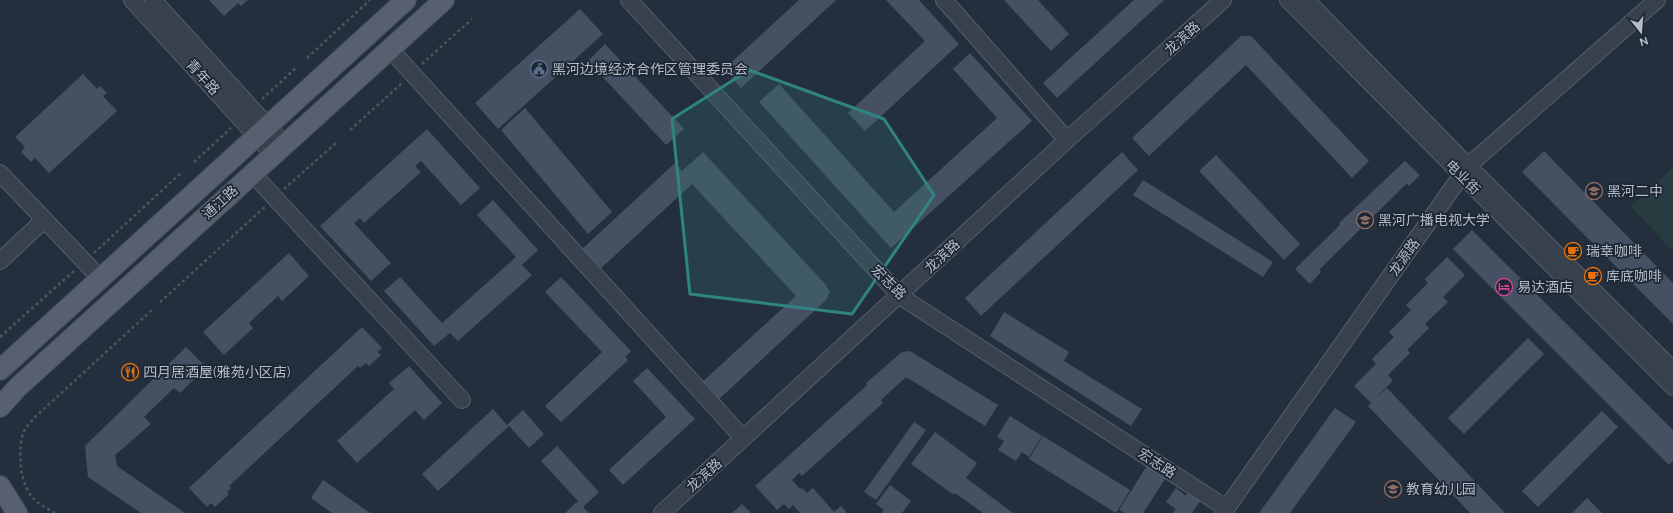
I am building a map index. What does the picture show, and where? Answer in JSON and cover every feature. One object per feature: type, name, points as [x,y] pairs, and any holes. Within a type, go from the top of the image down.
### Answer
[{"type":"main road","name":"通江路","points":[[0,370],[406,0]]},
{"type":"main road","name":"通江路","points":[[0,407],[18,386],[444,0]]},
{"type":"main road","points":[[0,486],[17,513]]},
{"type":"street","name":"青年路","points":[[132,0],[279,149]]},
{"type":"street","name":"青年路","points":[[153,0],[262,131]]},
{"type":"street","name":"宏志路","points":[[629,0],[900,296],[1224,510]]},
{"type":"street","points":[[944,0],[1067,140]]},
{"type":"street","name":"龙滨路","points":[[662,513],[900,296],[1067,140],[1224,0]]},
{"type":"street","name":"电业街","points":[[1288,0],[1673,370]]},
{"type":"street","name":"电业街","points":[[1306,0],[1465,171],[1673,388]]},
{"type":"street","name":"龙源路","points":[[1224,510],[1465,171],[1657,0]]},
{"type":"street","points":[[390,49],[743,438]]},
{"type":"street","points":[[0,173],[101,279]]},
{"type":"street","points":[[252,173],[462,400]]},
{"type":"street","points":[[0,262],[44,220]]},
{"type":"path","points":[[307,58],[370,0]]},
{"type":"path","points":[[421,65],[472,19]]},
{"type":"path","points":[[350,130],[406,78]]},
{"type":"path","points":[[284,190],[336,143]]},
{"type":"path","points":[[92,254],[182,172]]},
{"type":"path","points":[[160,302],[272,201]]},
{"type":"path","points":[[0,337],[76,270]]},
{"type":"path","points":[[55,513],[34,499],[24,479],[21,459],[24,432],[34,418],[153,309]]},
{"type":"highlighted area","points":[[749,70],[884,119],[934,195],[852,314],[690,294],[672,119]]},
{"type":"green space","points":[[1673,167],[1673,251],[1631,207]]},
{"type":"building","points":[[209,0],[248,0],[241,6],[238,3],[224,16]]},
{"type":"building","points":[[799,0],[836,0],[741,88],[724,69]]},
{"type":"building","points":[[886,0],[919,0],[959,44],[865,131],[848,113],[925,41]]},
{"type":"building","points":[[1004,0],[1038,0],[1069,34],[1051,51]]},
{"type":"building","points":[[1134,0],[1164,0],[1057,98],[1043,83]]},
{"type":"building","name":"黑河边境经济合作区管理委员会","points":[[580,9],[603,34],[498,129],[475,103]]},
{"type":"building","points":[[1241,36],[1251,36],[1369,161],[1352,178],[1246,65],[1149,156],[1132,138]]},
{"type":"building","points":[[605,44],[684,129],[666,145],[588,61]]},
{"type":"building","points":[[970,53],[1032,121],[891,248],[759,102],[779,84],[894,212],[997,118],[953,69]]},
{"type":"building","points":[[83,74],[97,89],[100,86],[107,93],[103,96],[117,111],[49,173],[35,158],[31,162],[21,152],[25,147],[15,137]]},
{"type":"building","points":[[525,108],[612,212],[588,234],[501,130]]},
{"type":"building","points":[[427,129],[480,188],[461,205],[421,161],[415,166],[421,172],[364,223],[360,218],[354,223],[391,263],[371,281],[320,226]]},
{"type":"building","points":[[1544,151],[1673,283],[1673,324],[1522,172]]},
{"type":"building","points":[[703,152],[826,285],[830,292],[826,300],[717,401],[701,383],[796,296],[692,184],[598,271],[580,251],[675,163],[682,171]]},
{"type":"building","points":[[1122,152],[1138,170],[981,316],[965,298]]},
{"type":"building","points":[[1216,155],[1300,244],[1284,260],[1199,171]]},
{"type":"building","points":[[1405,161],[1420,175],[1409,186],[1407,183],[1319,270],[1321,272],[1310,284],[1295,269],[1340,225],[1339,223]]},
{"type":"building","points":[[1143,180],[1273,262],[1263,277],[1133,195]]},
{"type":"building","points":[[493,200],[538,250],[522,265],[532,275],[458,341],[450,333],[434,346],[384,291],[400,277],[442,323],[516,257],[477,215]]},
{"type":"building","points":[[1472,230],[1673,430],[1673,461],[1669,465],[1453,249]]},
{"type":"building","points":[[289,253],[309,276],[282,301],[278,296],[249,323],[253,328],[224,355],[203,332]]},
{"type":"building","points":[[1447,257],[1465,275],[1443,297],[1448,302],[1425,324],[1429,328],[1407,350],[1410,353],[1388,375],[1393,381],[1374,399],[1387,388],[1505,513],[1470,513],[1368,406],[1371,403],[1354,386],[1376,364],[1372,359],[1394,337],[1389,332],[1411,310],[1406,305],[1428,283],[1425,279]]},
{"type":"building","points":[[561,277],[631,351],[625,357],[628,360],[561,422],[545,406],[602,352],[545,292]]},
{"type":"building","points":[[1004,312],[1069,352],[1064,361],[1142,409],[1131,426],[990,336]]},
{"type":"building","points":[[362,327],[382,348],[377,352],[381,355],[369,366],[366,363],[360,368],[358,366],[229,486],[231,488],[227,492],[229,494],[215,507],[211,503],[207,507],[189,488]]},
{"type":"building","points":[[1528,338],[1544,354],[1464,434],[1448,418]]},
{"type":"building","points":[[186,347],[206,367],[180,393],[174,388],[144,417],[151,424],[115,455],[117,466],[185,513],[141,513],[88,477],[85,446]]},
{"type":"building","points":[[910,351],[998,405],[985,426],[906,377],[881,400],[883,403],[802,476],[799,473],[792,480],[800,489],[802,488],[807,493],[813,488],[834,512],[841,506],[847,513],[800,513],[793,505],[789,509],[784,504],[777,510],[755,486],[867,385],[866,383],[902,352]]},
{"type":"building","points":[[409,366],[442,403],[424,420],[415,410],[357,463],[337,441],[394,389],[389,383]]},
{"type":"building","points":[[647,368],[695,419],[623,485],[609,470],[666,417],[633,381]]},
{"type":"building","points":[[1335,408],[1356,422],[1290,513],[1259,513]]},
{"type":"building","points":[[493,409],[507,425],[523,410],[544,434],[529,448],[509,426],[438,491],[422,474]]},
{"type":"building","points":[[1602,411],[1618,427],[1538,507],[1522,491]]},
{"type":"building","points":[[1010,416],[1042,436],[1029,457],[1022,452],[1016,461],[998,450],[1004,441],[997,437]]},
{"type":"building","points":[[914,422],[926,430],[876,500],[864,492]]},
{"type":"building","points":[[935,432],[977,463],[966,478],[1013,513],[983,513],[955,493],[954,495],[911,464]]},
{"type":"building","points":[[1043,436],[1130,490],[1116,513],[1029,459]]},
{"type":"building","points":[[557,446],[599,492],[583,507],[589,513],[565,513],[578,501],[541,461]]},
{"type":"building","points":[[1148,464],[1167,476],[1143,513],[1125,513],[1119,510]]},
{"type":"building","points":[[323,480],[370,513],[332,513],[311,498]]},
{"type":"building","points":[[890,485],[911,501],[902,513],[882,513],[884,510],[876,504]]},
{"type":"building","points":[[1176,488],[1186,496],[1189,491],[1201,500],[1192,513],[1173,513],[1176,509],[1166,502]]},
{"type":"building","points":[[1587,498],[1602,513],[1572,513]]},
{"type":"building","points":[[742,504],[751,513],[732,513]]},
{"type":"place","name":"黑河边境经济合作区管理委员会","points":[[539,69]]},
{"type":"place","name":"黑河二中","points":[[1594,191]]},
{"type":"place","name":"黑河广播电视大学","points":[[1365,220]]},
{"type":"place","name":"瑞幸咖啡","points":[[1573,251]]},
{"type":"place","name":"库底咖啡","points":[[1593,276]]},
{"type":"place","name":"易达酒店","points":[[1504,287]]},
{"type":"place","name":"四月居酒屋(雅苑小区店)","points":[[130,372]]},
{"type":"place","name":"教育幼儿园","points":[[1393,489]]}]
